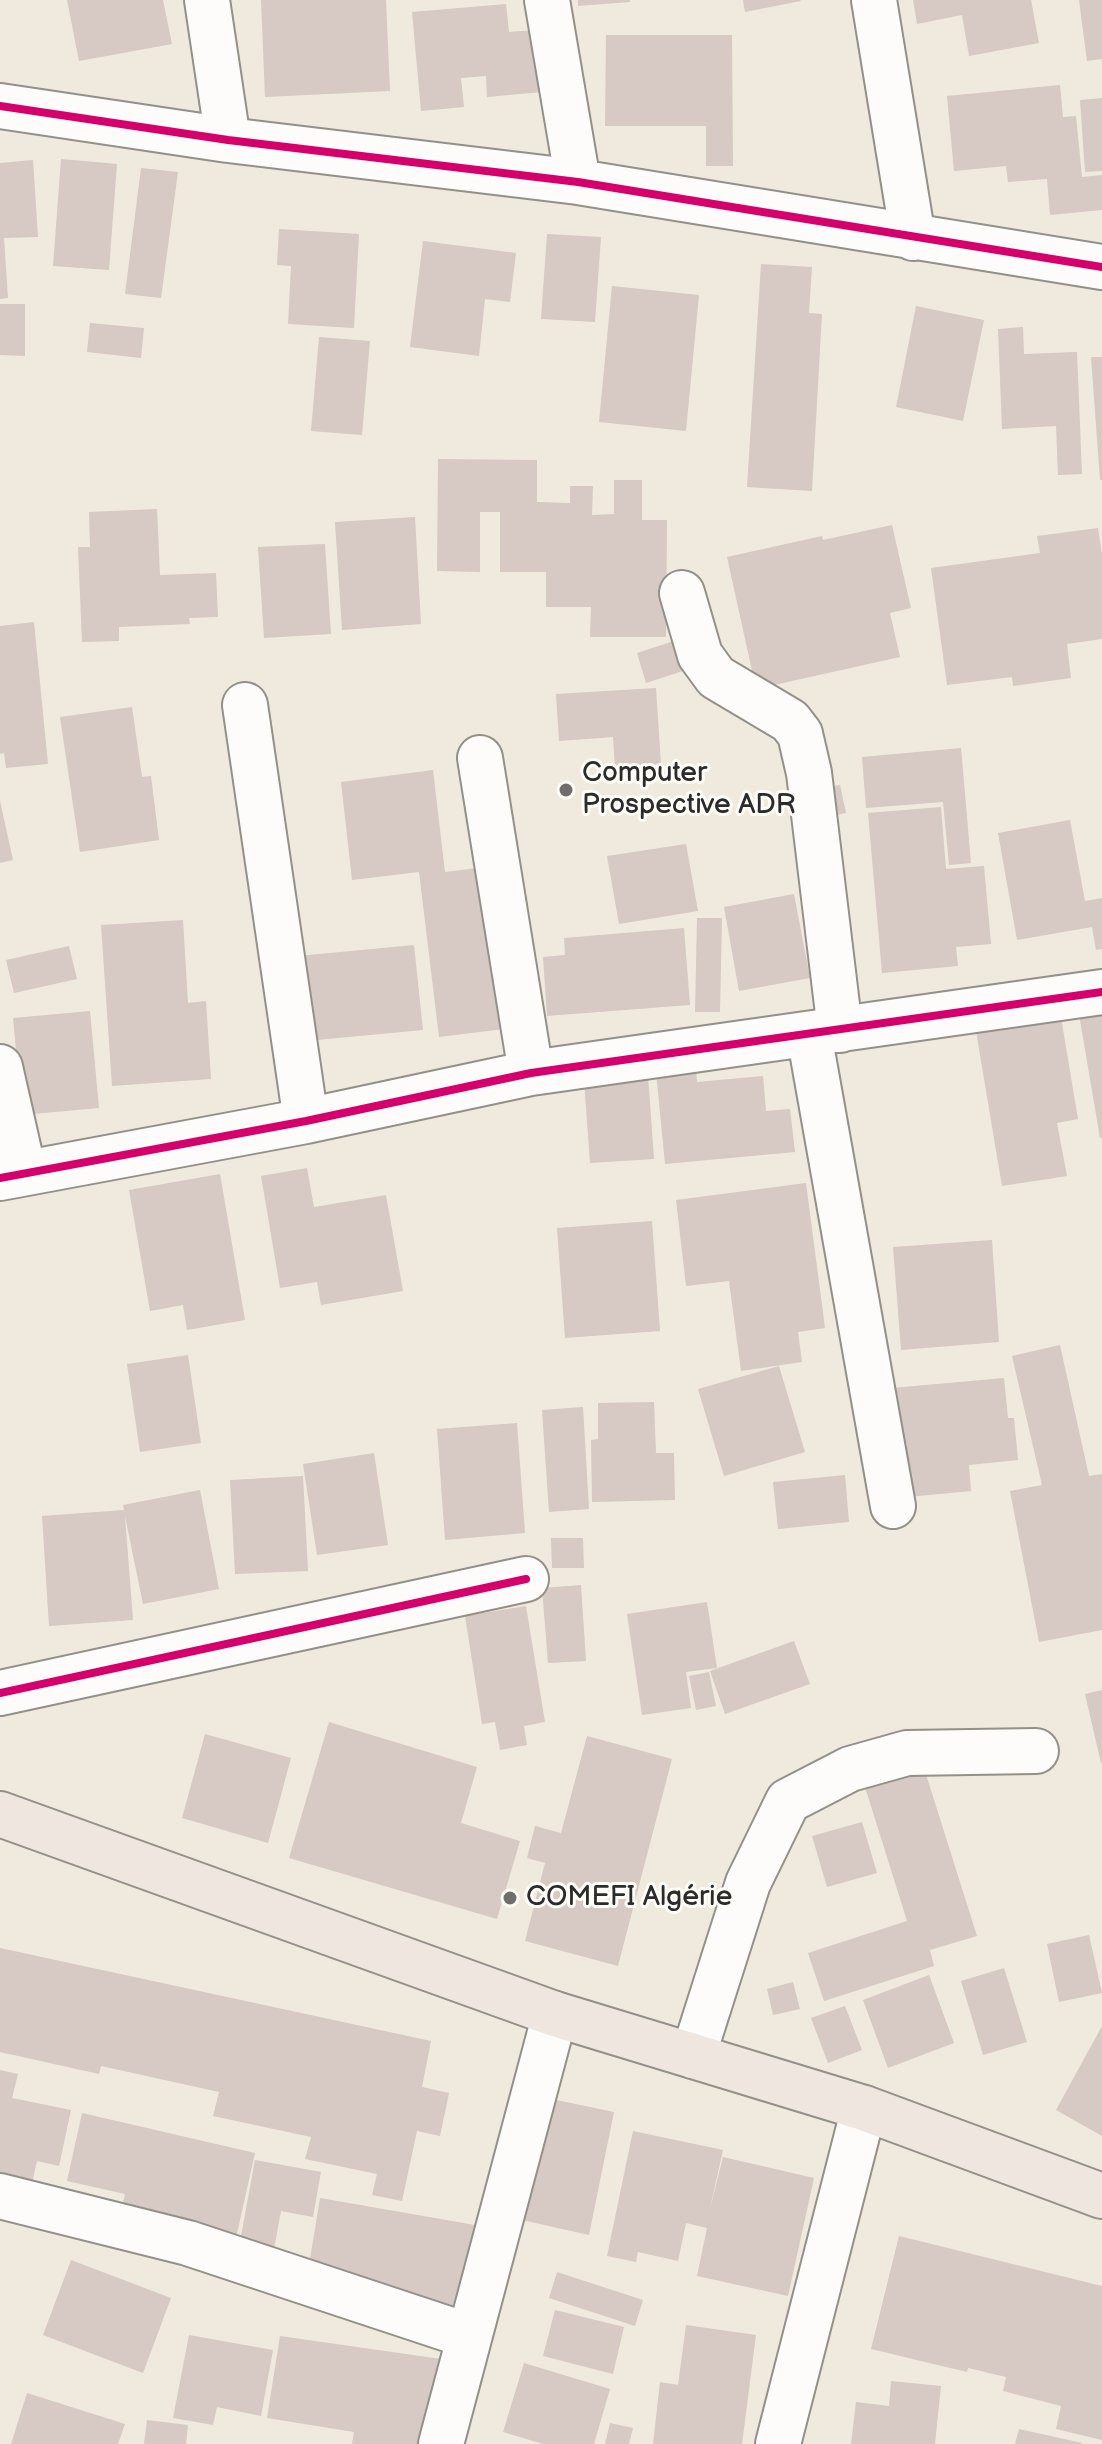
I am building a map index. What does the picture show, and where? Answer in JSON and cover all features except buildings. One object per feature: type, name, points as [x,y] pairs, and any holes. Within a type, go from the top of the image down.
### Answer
[{"type":"main road","points":[[0,1814],[555,2014],[864,2108],[1102,2196]]},
{"type":"street","points":[[207,0],[228,140]]},
{"type":"street","points":[[547,0],[578,182]]},
{"type":"street","points":[[874,0],[913,238]]},
{"type":"street","points":[[0,106],[228,140],[578,182],[1102,267]]},
{"type":"street","points":[[682,593],[700,655],[716,677],[790,721],[800,734],[809,773],[824,1032],[893,1506]]},
{"type":"street","points":[[245,705],[306,1121]]},
{"type":"street","points":[[480,758],[531,1073]]},
{"type":"street","points":[[0,1067],[12,1175],[306,1121],[531,1073],[1102,992]]},
{"type":"street","points":[[0,1693],[526,1579]]},
{"type":"street","points":[[693,2056],[748,1883],[788,1801],[850,1769],[907,1753],[1036,1751]]},
{"type":"street","points":[[441,2444],[555,2014]]},
{"type":"street","points":[[778,2444],[864,2108]]},
{"type":"street","points":[[0,2196],[188,2243],[469,2336]]},
{"type":"cycle path","points":[[0,106],[228,140],[578,182],[1102,267]]},
{"type":"cycle path","points":[[0,1178],[306,1121],[531,1073],[1102,992]]},
{"type":"cycle path","points":[[0,1693],[526,1579]]},
{"type":"place","name":"Computer Prospective ADR","points":[[566,790]]},
{"type":"place","name":"COMEFI Algérie","points":[[510,1898]]}]
